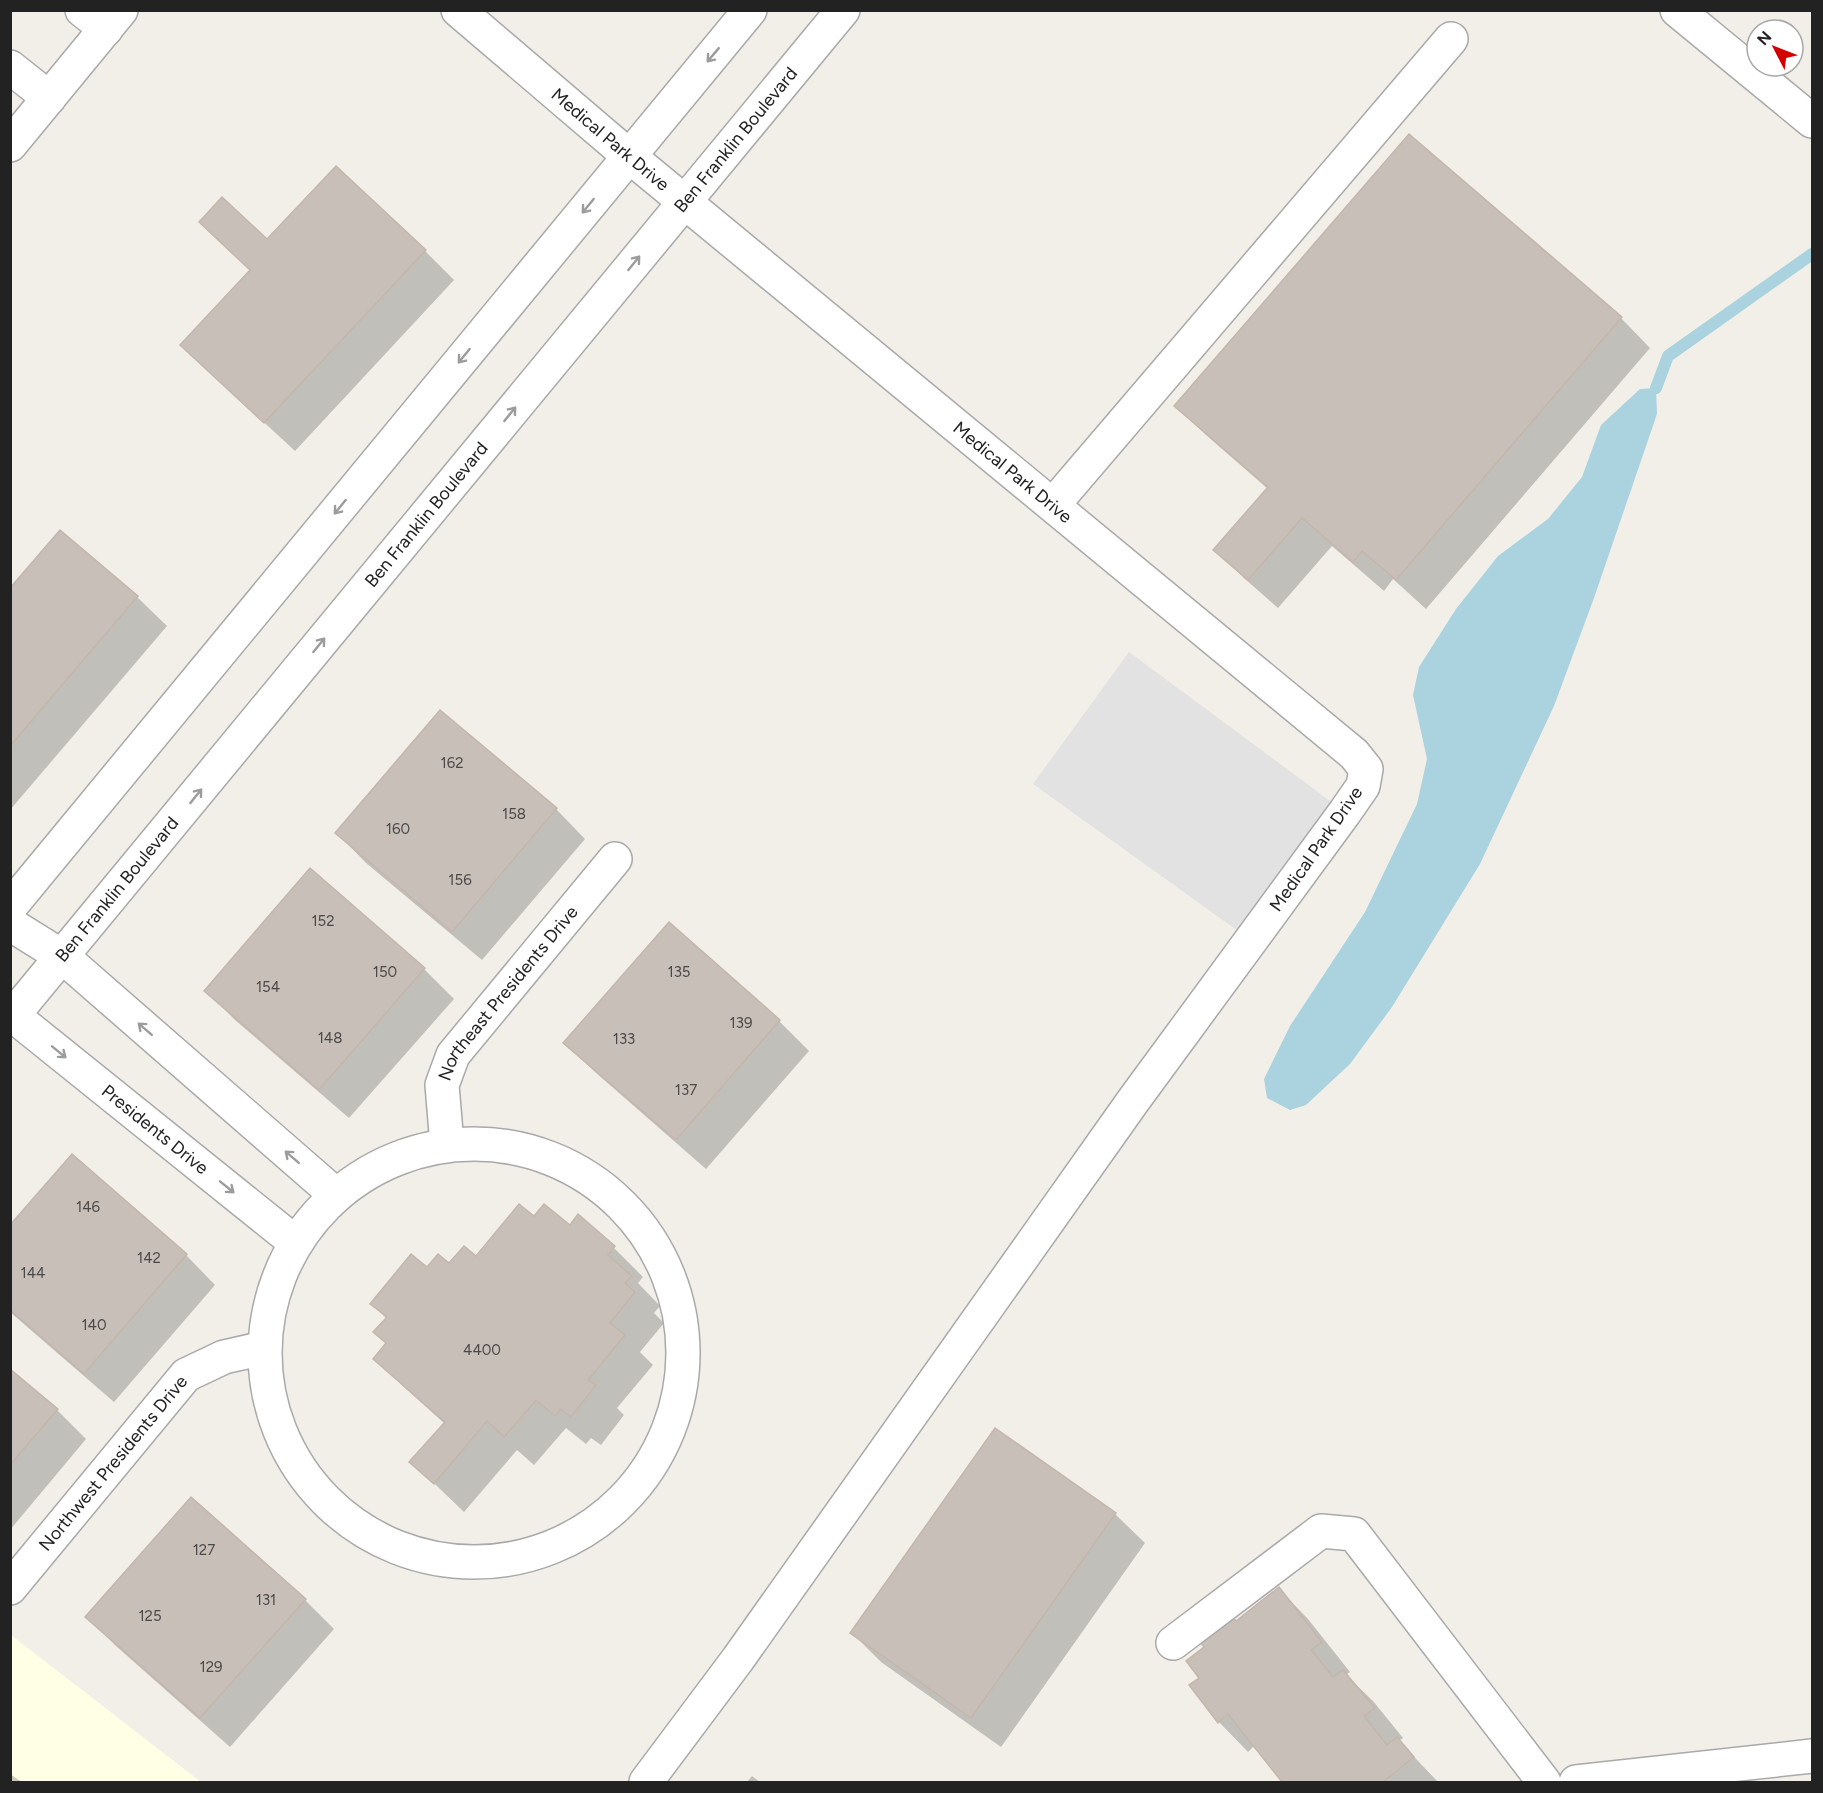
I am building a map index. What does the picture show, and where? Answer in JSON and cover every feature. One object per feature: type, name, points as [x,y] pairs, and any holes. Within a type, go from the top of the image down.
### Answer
[{"type":"street","name":"Medical Park Drive","points":[[458,10],[629,156],[1354,754],[1366,769],[1363,786],[1133,1101],[738,1659],[646,1782]]},
{"type":"street","points":[[10,907],[750,10]]},
{"type":"street","name":"Ben Franklin Boulevard","points":[[11,1015],[63,957],[843,10]]},
{"type":"street","points":[[1677,10],[1812,121]]},
{"type":"street","points":[[10,145],[49,98],[103,17]]},
{"type":"street","points":[[1053,505],[1451,39]]},
{"type":"street","points":[[10,66],[49,98]]},
{"type":"street","name":"Northeast Presidents Drive","points":[[447,1145],[442,1085],[453,1055],[615,859]]},
{"type":"street","points":[[10,924],[63,957],[336,1196]]},
{"type":"street","name":"Presidents Drive","points":[[11,1015],[296,1243]]},
{"type":"street","points":[[496,1143],[543,1154],[587,1175],[625,1206],[654,1244],[674,1288],[684,1336],[682,1384],[669,1431],[646,1474],[613,1510],[573,1538],[528,1556],[479,1563],[431,1559],[385,1544],[343,1518],[309,1484],[284,1443],[268,1397],[264,1348],[268,1311],[279,1276],[296,1243],[314,1218],[336,1196],[369,1172],[407,1154],[447,1145],[496,1143]]},
{"type":"street","name":"Northwest Presidents Drive","points":[[10,1588],[186,1375],[224,1357],[264,1348]]},
{"type":"street","points":[[1173,1643],[1321,1531],[1354,1534],[1544,1782]]},
{"type":"street","points":[[1576,1782],[1812,1756]]},
{"type":"shaded area","points":[[1129,652],[1345,812],[1252,941],[1033,784]]},
{"type":"shaded area","points":[[11,1635],[201,1782],[11,1782]]},
{"type":"water","points":[[1656,388],[1657,414],[1594,598],[1554,706],[1480,864],[1392,1007],[1350,1064],[1306,1105],[1290,1110],[1267,1098],[1264,1079],[1290,1026],[1365,912],[1417,804],[1427,759],[1413,695],[1419,667],[1456,609],[1498,556],[1548,519],[1582,477],[1601,425],[1640,389]]},
{"type":"building","points":[[1409,134],[1622,317],[1396,580],[1362,551],[1353,562],[1302,518],[1248,580],[1213,550],[1268,487],[1174,406]]},
{"type":"building","points":[[336,166],[426,250],[264,423],[180,345],[250,270],[199,222],[222,197],[267,239]]},
{"type":"building","points":[[60,530],[138,596],[10,746],[10,588]]},
{"type":"building","points":[[440,710],[557,808],[452,932],[335,833]]},
{"type":"building","points":[[310,868],[425,968],[319,1090],[204,991]]},
{"type":"building","points":[[669,922],[780,1020],[676,1140],[563,1043]]},
{"type":"building","points":[[72,1154],[187,1254],[84,1374],[10,1310],[10,1225]]},
{"type":"building","points":[[519,1204],[534,1216],[544,1204],[570,1225],[578,1214],[615,1246],[608,1255],[632,1276],[625,1283],[635,1292],[610,1323],[625,1335],[588,1380],[596,1385],[571,1417],[561,1409],[555,1416],[536,1400],[504,1437],[487,1421],[434,1484],[409,1462],[445,1422],[373,1359],[386,1343],[373,1332],[387,1317],[370,1304],[411,1254],[427,1267],[438,1254],[449,1263],[464,1246],[476,1256]]},
{"type":"building","points":[[10,1369],[58,1409],[10,1465]]},
{"type":"building","points":[[995,1428],[1116,1513],[971,1718],[850,1633]]},
{"type":"building","points":[[191,1497],[306,1599],[200,1718],[85,1617]]},
{"type":"building","points":[[1279,1587],[1322,1642],[1311,1650],[1333,1677],[1343,1670],[1375,1708],[1364,1716],[1387,1745],[1397,1737],[1414,1757],[1383,1782],[1282,1782],[1228,1714],[1218,1723],[1189,1685],[1199,1678],[1186,1661],[1204,1647],[1194,1634],[1225,1609],[1236,1621]]},
{"type":"waterway","points":[[1656,388],[1668,356],[1812,254]]}]
